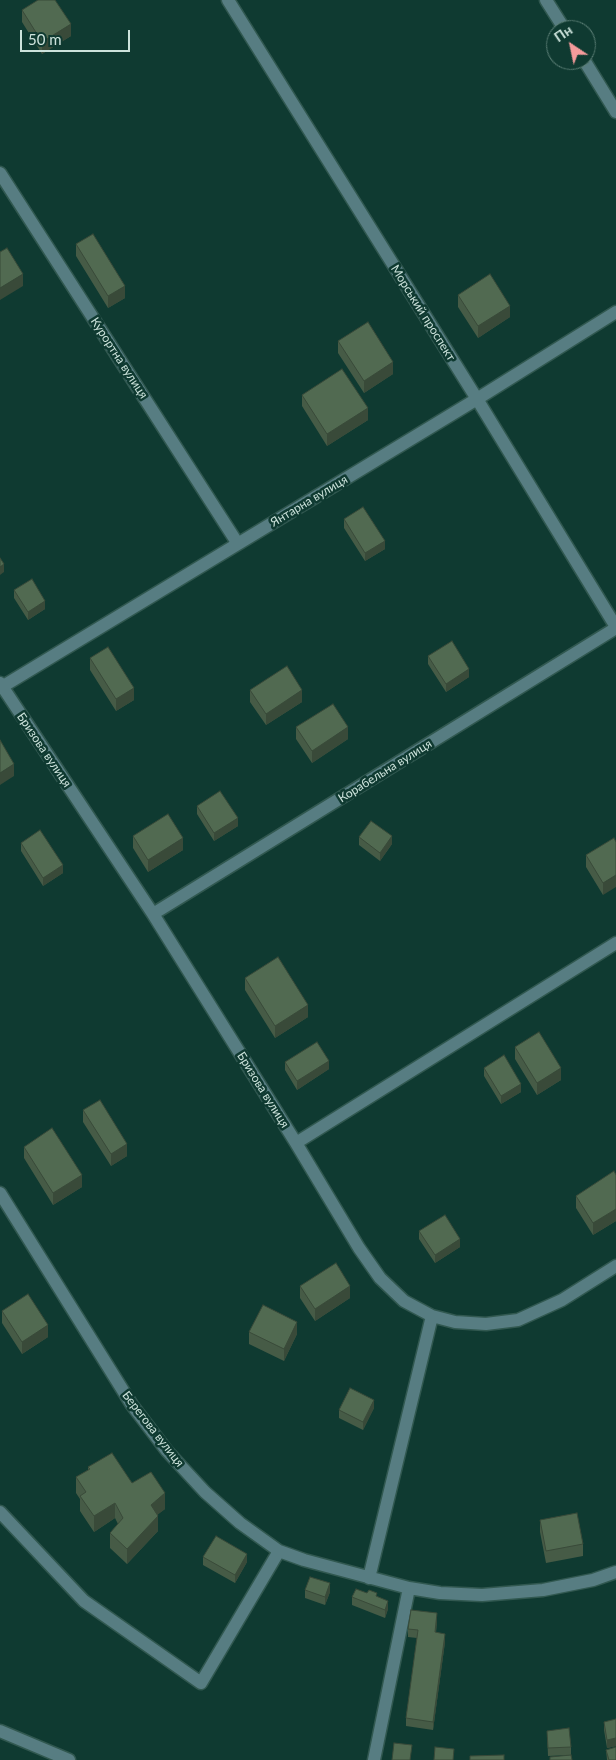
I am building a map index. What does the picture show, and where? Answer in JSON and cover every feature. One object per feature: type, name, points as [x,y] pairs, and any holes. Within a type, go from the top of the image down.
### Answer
[{"type":"street","name":"Морський проспект","points":[[228,0],[477,399],[616,627]]},
{"type":"street","points":[[546,0],[559,20]]},
{"type":"street","points":[[590,70],[616,112]]},
{"type":"street","name":"Курортна вулиця","points":[[0,172],[238,544]]},
{"type":"street","name":"Янтарна вулиця","points":[[1,686],[477,399],[616,312]]},
{"type":"street","name":"Корабельна вулиця","points":[[153,914],[616,627]]},
{"type":"street","name":"Бризова вулиця","points":[[1,686],[153,914],[359,1248],[380,1278],[404,1301],[432,1316],[456,1322],[486,1324],[518,1320],[562,1300],[616,1266]]},
{"type":"street","points":[[296,1143],[616,943]]},
{"type":"street","name":"Берегова вулиця","points":[[0,1194],[132,1405],[167,1451],[205,1492],[240,1523],[279,1551],[369,1578],[409,1588],[440,1593],[482,1595],[544,1590],[593,1580],[616,1572]]},
{"type":"street","points":[[369,1578],[432,1316]]},
{"type":"street","points":[[0,1512],[84,1601],[201,1682],[279,1551]]},
{"type":"street","points":[[374,1760],[409,1588]]},
{"type":"street","points":[[0,1731],[69,1760]]},
{"type":"building","points":[[38,0],[55,0],[71,24],[42,42],[22,10]]},
{"type":"building","points":[[93,234],[125,286],[108,296],[76,244]]},
{"type":"building","points":[[7,248],[23,274],[0,288],[0,252]]},
{"type":"building","points":[[490,274],[510,306],[478,326],[458,295]]},
{"type":"building","points":[[368,322],[393,362],[364,381],[338,341]]},
{"type":"building","points":[[342,369],[368,408],[327,434],[302,395]]},
{"type":"building","points":[[363,507],[385,541],[365,553],[344,519]]},
{"type":"building","points":[[0,558],[4,564],[0,567]]},
{"type":"building","points":[[32,579],[45,601],[28,612],[14,590]]},
{"type":"building","points":[[452,641],[469,669],[446,684],[428,656]]},
{"type":"building","points":[[108,647],[134,688],[116,699],[90,658]]},
{"type":"building","points":[[287,666],[302,690],[266,714],[250,690]]},
{"type":"building","points":[[333,704],[348,727],[312,751],[296,727]]},
{"type":"building","points":[[0,740],[14,764],[0,773]]},
{"type":"building","points":[[220,791],[238,818],[214,833],[197,806]]},
{"type":"building","points":[[168,814],[183,838],[148,860],[133,836]]},
{"type":"building","points":[[371,821],[392,836],[380,853],[359,837]]},
{"type":"building","points":[[40,830],[63,865],[43,878],[21,843]]},
{"type":"building","points":[[614,838],[616,842],[616,875],[603,883],[586,855]]},
{"type":"building","points":[[278,957],[308,1005],[275,1026],[245,978]]},
{"type":"building","points":[[539,1032],[561,1068],[537,1083],[515,1047]]},
{"type":"building","points":[[317,1042],[329,1061],[297,1081],[285,1062]]},
{"type":"building","points":[[504,1055],[521,1084],[501,1096],[484,1068]]},
{"type":"building","points":[[100,1100],[127,1144],[111,1154],[83,1110]]},
{"type":"building","points":[[52,1128],[82,1175],[53,1193],[24,1147]]},
{"type":"building","points":[[614,1171],[616,1175],[616,1209],[593,1223],[576,1196]]},
{"type":"building","points":[[445,1215],[460,1239],[435,1255],[419,1231]]},
{"type":"building","points":[[336,1263],[350,1286],[315,1309],[300,1286]]},
{"type":"building","points":[[28,1294],[48,1325],[22,1342],[2,1311]]},
{"type":"building","points":[[263,1305],[297,1322],[284,1349],[249,1332]]},
{"type":"building","points":[[350,1388],[374,1400],[363,1422],[339,1410]]},
{"type":"building","points":[[112,1453],[132,1483],[151,1472],[165,1493],[151,1505],[158,1516],[127,1549],[110,1533],[123,1518],[115,1503],[94,1516],[80,1496],[86,1492],[76,1477],[90,1469],[88,1467]]},
{"type":"building","points":[[577,1513],[583,1544],[546,1551],[540,1520]]},
{"type":"building","points":[[216,1536],[247,1554],[235,1575],[203,1557]]},
{"type":"building","points":[[310,1577],[330,1583],[325,1597],[305,1590]]},
{"type":"building","points":[[356,1589],[367,1593],[369,1590],[377,1593],[376,1596],[388,1601],[385,1610],[352,1597]]},
{"type":"building","points":[[411,1610],[437,1613],[435,1632],[445,1634],[433,1722],[406,1718],[418,1630],[408,1629]]},
{"type":"building","points":[[616,1719],[616,1738],[607,1740],[604,1722]]},
{"type":"building","points":[[569,1728],[571,1747],[548,1748],[547,1731]]},
{"type":"building","points":[[394,1743],[412,1745],[410,1760],[392,1760]]},
{"type":"building","points":[[435,1747],[454,1749],[453,1760],[434,1760]]},
{"type":"building","points":[[616,1747],[616,1760],[609,1760],[606,1750]]},
{"type":"building","points":[[504,1755],[504,1760],[470,1760],[470,1756]]},
{"type":"building","points":[[571,1755],[572,1760],[550,1760],[550,1757]]}]
